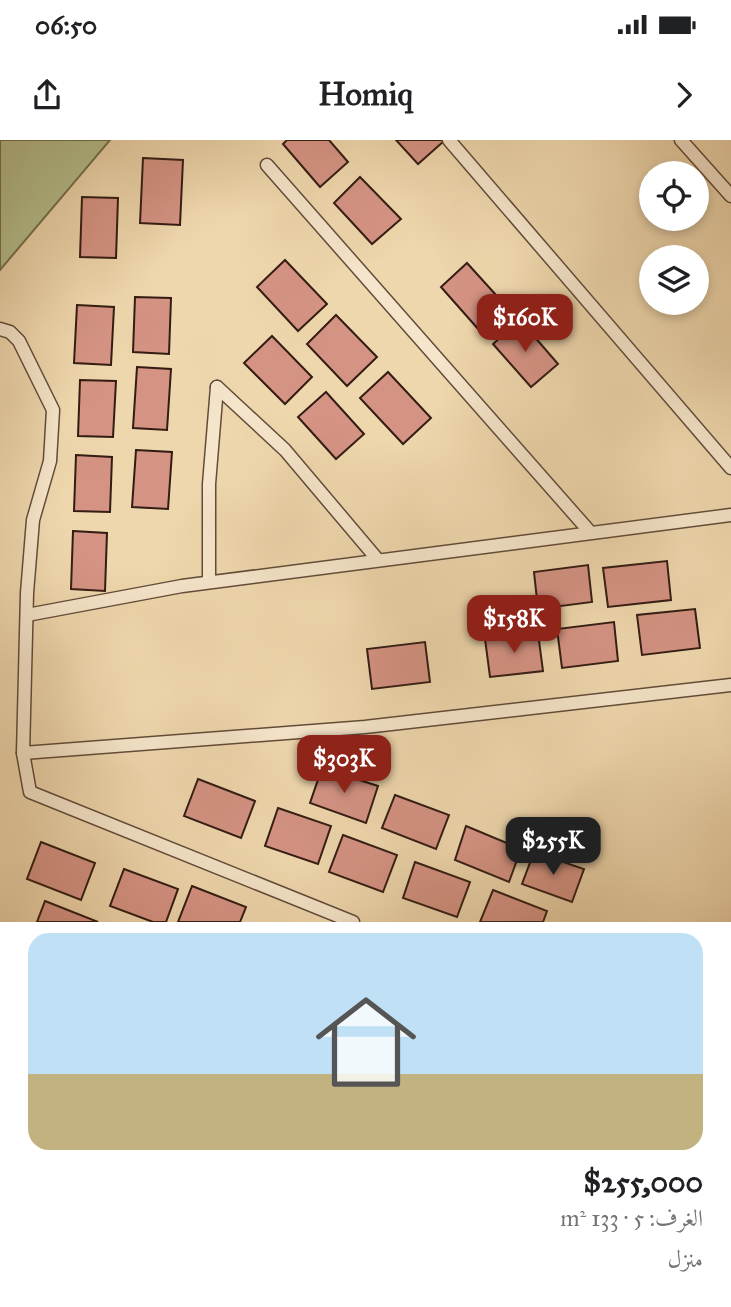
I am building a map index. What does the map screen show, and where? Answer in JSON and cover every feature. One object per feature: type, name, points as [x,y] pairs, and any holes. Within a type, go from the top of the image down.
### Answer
[{"type":"street","points":[[449,140],[731,468]]},
{"type":"street","points":[[681,140],[731,196]]},
{"type":"street","points":[[267,165],[590,533]]},
{"type":"street","points":[[0,329],[10,332],[19,341],[53,410],[50,461],[33,520],[27,615],[23,753],[30,792],[354,922]]},
{"type":"street","points":[[209,582],[209,484],[217,387],[285,450],[378,560]]},
{"type":"street","points":[[27,615],[209,582],[731,514]]},
{"type":"street","points":[[23,753],[365,727],[731,685]]},
{"type":"green space","points":[[0,140],[110,140],[0,270]]},
{"type":"building","points":[[287,140],[329,140],[348,162],[320,187],[283,144]]},
{"type":"building","points":[[396,140],[443,140],[444,141],[418,164]]},
{"type":"building","points":[[143,158],[183,160],[180,225],[140,223]]},
{"type":"building","points":[[360,177],[401,219],[372,244],[334,203]]},
{"type":"building","points":[[82,197],[118,198],[116,258],[80,257]]},
{"type":"building","points":[[285,260],[327,304],[298,331],[257,287]]},
{"type":"building","points":[[467,263],[506,306],[479,330],[441,287]]},
{"type":"building","points":[[135,297],[171,298],[169,354],[133,352]]},
{"type":"building","points":[[77,305],[114,307],[111,365],[74,363]]},
{"type":"building","points":[[336,315],[377,357],[347,386],[307,344]]},
{"type":"building","points":[[520,320],[558,364],[531,387],[493,344]]},
{"type":"building","points":[[272,336],[312,377],[285,404],[244,363]]},
{"type":"building","points":[[137,367],[171,369],[167,430],[133,428]]},
{"type":"building","points":[[388,372],[431,418],[403,444],[360,398]]},
{"type":"building","points":[[80,380],[116,381],[113,437],[78,436]]},
{"type":"building","points":[[326,392],[364,434],[336,459],[298,417]]},
{"type":"building","points":[[136,450],[172,452],[168,509],[132,507]]},
{"type":"building","points":[[76,455],[112,457],[110,512],[74,511]]},
{"type":"building","points":[[73,531],[107,533],[105,591],[71,589]]},
{"type":"building","points":[[667,561],[671,600],[608,607],[603,568]]},
{"type":"building","points":[[588,565],[592,602],[538,609],[534,572]]},
{"type":"building","points":[[695,609],[700,648],[642,655],[637,615]]},
{"type":"building","points":[[614,622],[618,661],[562,668],[557,629]]},
{"type":"building","points":[[538,633],[543,671],[490,677],[485,639]]},
{"type":"building","points":[[425,642],[430,682],[372,689],[367,649]]},
{"type":"building","points":[[322,768],[378,786],[366,823],[310,803]]},
{"type":"building","points":[[198,779],[255,801],[241,838],[184,816]]},
{"type":"building","points":[[395,795],[449,815],[436,849],[382,828]]},
{"type":"building","points":[[278,808],[331,826],[318,864],[265,846]]},
{"type":"building","points":[[466,826],[521,849],[509,882],[455,860]]},
{"type":"building","points":[[343,835],[397,855],[383,892],[329,872]]},
{"type":"building","points":[[41,842],[95,863],[81,900],[27,879]]},
{"type":"building","points":[[534,852],[584,869],[572,902],[522,884]]},
{"type":"building","points":[[415,862],[470,882],[457,917],[403,898]]},
{"type":"building","points":[[124,869],[178,889],[166,922],[153,922],[110,906]]},
{"type":"building","points":[[192,886],[246,907],[240,922],[178,922]]},
{"type":"building","points":[[493,890],[547,911],[543,922],[480,922]]},
{"type":"building","points":[[45,901],[98,922],[37,922]]}]
